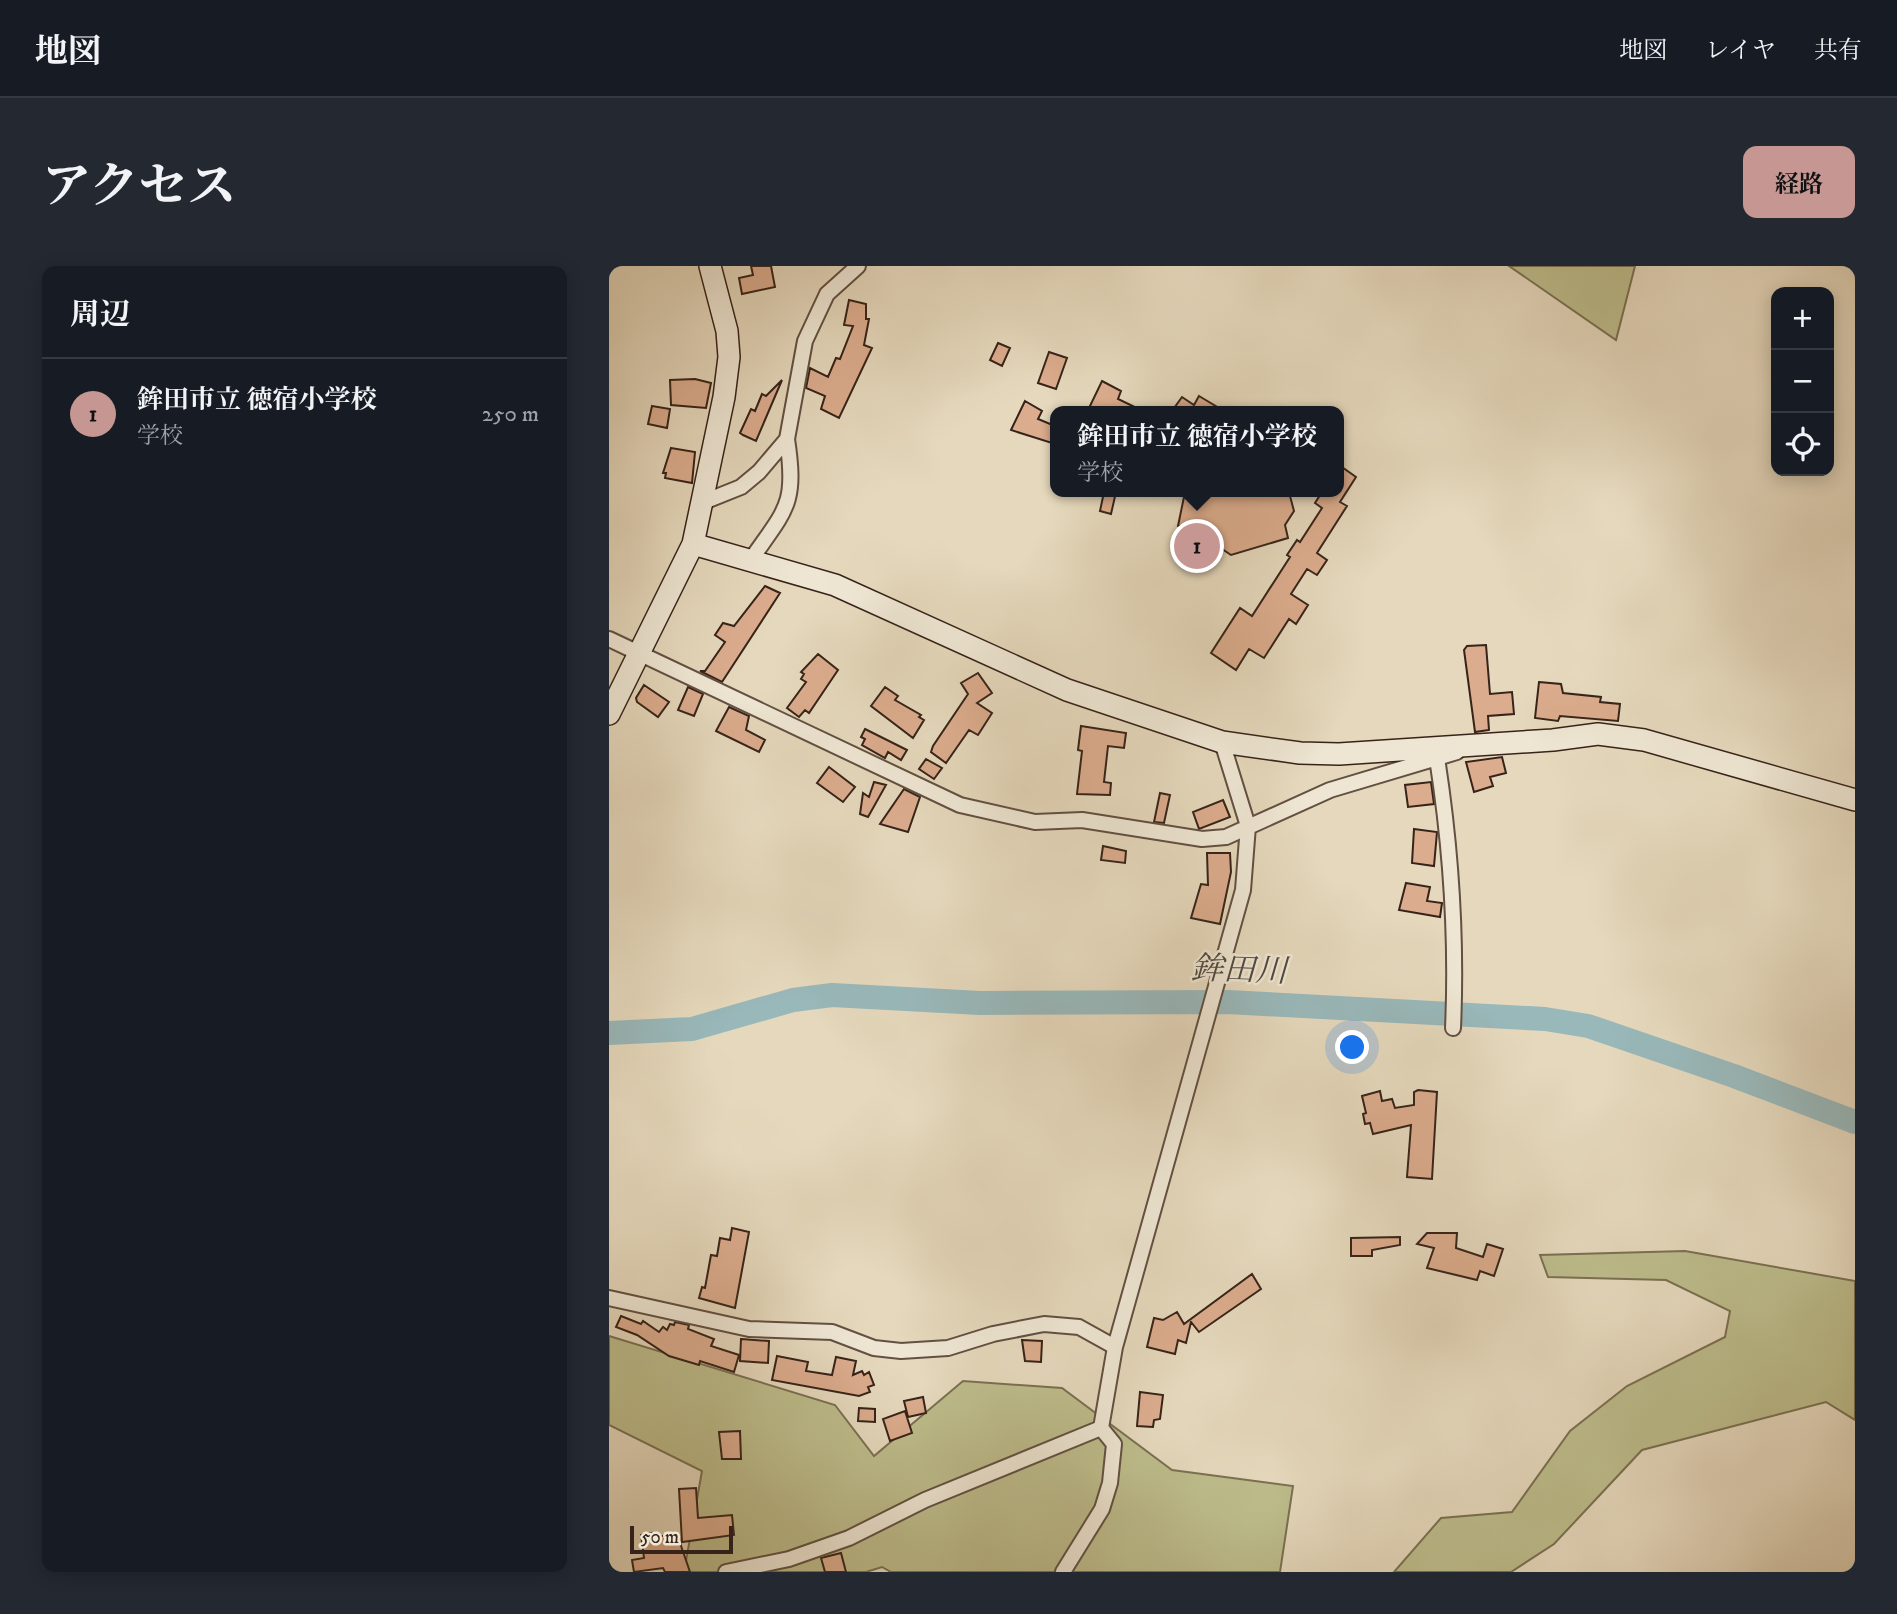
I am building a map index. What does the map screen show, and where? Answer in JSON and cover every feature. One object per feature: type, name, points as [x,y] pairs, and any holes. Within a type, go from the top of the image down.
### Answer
[{"type":"street","points":[[609,713],[693,544],[724,397],[729,357],[727,331],[711,266]]},
{"type":"street","points":[[750,561],[788,506],[792,475],[787,439],[805,341],[827,294],[858,266]]},
{"type":"street","points":[[702,503],[740,487],[759,472],[787,439]]},
{"type":"street","points":[[693,544],[802,575],[869,598],[1067,690],[1222,742],[1313,754],[1483,745],[1598,734],[1624,736],[1855,800]]},
{"type":"street","points":[[609,639],[960,805],[1035,822],[1082,820],[1202,839],[1226,837],[1331,790],[1483,745]]},
{"type":"street","points":[[1101,1428],[1115,1347],[1243,890],[1248,826],[1222,742]]},
{"type":"street","points":[[1437,758],[1448,829],[1455,937],[1453,1028]]},
{"type":"street","points":[[609,1298],[749,1329],[832,1332],[874,1348],[901,1351],[948,1348],[993,1334],[1044,1324],[1079,1327],[1115,1347]]},
{"type":"street","points":[[726,1572],[789,1559],[849,1538],[925,1500],[1101,1428]]},
{"type":"street","points":[[1063,1572],[1102,1509],[1110,1483],[1115,1444],[1101,1428]]},
{"type":"shaded area","points":[[1509,266],[1635,266],[1616,340]]},
{"type":"shaded area","points":[[1685,1251],[1855,1281],[1855,1420],[1826,1402],[1642,1450],[1554,1544],[1511,1572],[1394,1572],[1441,1518],[1512,1512],[1570,1431],[1627,1386],[1725,1337],[1730,1311],[1666,1280],[1548,1277],[1540,1255]]},
{"type":"shaded area","points":[[609,1336],[835,1405],[874,1456],[963,1381],[1062,1388],[1172,1470],[1293,1486],[1280,1572],[891,1572],[882,1567],[866,1572],[684,1572],[702,1471],[609,1425]]},
{"type":"building","points":[[751,266],[771,266],[775,287],[742,294],[739,278],[753,275]]},
{"type":"building","points":[[849,300],[866,304],[866,319],[869,319],[864,345],[872,348],[839,418],[821,409],[825,396],[806,388],[810,368],[828,377],[836,358],[840,359],[853,326],[844,325]]},
{"type":"building","points":[[998,343],[1010,348],[1002,366],[990,360]]},
{"type":"building","points":[[1049,352],[1067,358],[1056,389],[1038,383]]},
{"type":"building","points":[[695,379],[711,383],[706,408],[671,405],[670,380]]},
{"type":"building","points":[[782,380],[756,441],[740,433],[751,409],[755,411],[762,394],[766,396]]},
{"type":"building","points":[[1102,381],[1121,391],[1118,399],[1133,406],[1090,406]]},
{"type":"building","points":[[1199,396],[1216,406],[1176,406],[1182,397],[1194,405]]},
{"type":"building","points":[[1025,401],[1042,411],[1038,419],[1050,424],[1050,442],[1011,430]]},
{"type":"building","points":[[652,406],[670,409],[667,428],[648,424]]},
{"type":"building","points":[[671,448],[695,452],[692,483],[665,478],[666,473],[663,473]]},
{"type":"building","points":[[1344,469],[1356,477],[1344,496]]},
{"type":"building","points":[[1103,497],[1115,497],[1111,514],[1100,511]]},
{"type":"building","points":[[1184,497],[1290,497],[1294,511],[1285,525],[1288,538],[1231,555],[1219,547],[1210,549],[1203,531],[1178,526]]},
{"type":"building","points":[[1319,497],[1343,497],[1340,502],[1347,506],[1317,553],[1327,560],[1317,575],[1307,569],[1291,594],[1308,605],[1296,624],[1289,619],[1264,658],[1249,649],[1236,670],[1211,653],[1240,608],[1252,616],[1290,557],[1287,555],[1297,540],[1300,542],[1322,508],[1315,503]]},
{"type":"building","points":[[765,586],[780,593],[722,682],[700,671],[705,671],[725,642],[715,635],[723,623],[734,626]]},
{"type":"building","points":[[1486,645],[1490,694],[1512,692],[1514,714],[1488,716],[1489,730],[1475,732],[1464,650],[1467,646]]},
{"type":"building","points":[[818,654],[838,670],[809,713],[805,710],[799,717],[787,708],[806,682],[801,679],[804,674],[801,672]]},
{"type":"building","points":[[978,673],[992,693],[977,703],[992,713],[978,735],[969,730],[946,763],[931,752],[933,746],[968,694],[961,683]]},
{"type":"building","points":[[1539,682],[1561,684],[1563,693],[1601,697],[1600,702],[1620,704],[1618,721],[1560,716],[1558,721],[1535,718]]},
{"type":"building","points":[[644,685],[669,702],[658,717],[637,702],[636,698]]},
{"type":"building","points":[[688,687],[703,694],[694,716],[678,710]]},
{"type":"building","points":[[885,687],[898,696],[895,700],[921,715],[919,717],[924,720],[913,738],[871,706]]},
{"type":"building","points":[[729,707],[749,716],[746,730],[765,740],[759,752],[716,731]]},
{"type":"building","points":[[1081,726],[1126,733],[1124,748],[1108,746],[1104,782],[1111,783],[1110,795],[1077,794],[1082,751],[1078,750]]},
{"type":"building","points":[[865,729],[907,750],[901,760],[888,752],[885,758],[862,745],[865,739],[861,737]]},
{"type":"building","points":[[1502,757],[1506,773],[1490,777],[1493,786],[1474,792],[1466,762]]},
{"type":"building","points":[[926,759],[942,768],[934,779],[919,769]]},
{"type":"building","points":[[829,767],[855,787],[843,802],[817,783]]},
{"type":"building","points":[[874,782],[886,785],[868,817],[860,814],[863,793],[869,797]]},
{"type":"building","points":[[1431,782],[1434,804],[1408,807],[1405,785]]},
{"type":"building","points":[[904,789],[920,797],[908,832],[880,824]]},
{"type":"building","points":[[1160,793],[1170,795],[1164,823],[1154,822]]},
{"type":"building","points":[[1223,800],[1230,817],[1199,829],[1193,812]]},
{"type":"building","points":[[1414,829],[1437,832],[1434,866],[1412,863]]},
{"type":"building","points":[[1103,846],[1126,851],[1125,863],[1101,860]]},
{"type":"building","points":[[1207,853],[1230,853],[1231,872],[1220,924],[1191,918],[1201,884],[1208,885]]},
{"type":"building","points":[[1406,883],[1430,887],[1427,901],[1442,903],[1440,917],[1399,910]]},
{"type":"building","points":[[1380,1091],[1382,1101],[1392,1099],[1395,1108],[1414,1105],[1414,1092],[1437,1092],[1432,1179],[1407,1177],[1411,1125],[1373,1134],[1370,1123],[1365,1124],[1363,1114],[1366,1113],[1362,1096]]},
{"type":"building","points":[[732,1228],[749,1232],[735,1308],[699,1298],[702,1287],[705,1288],[711,1255],[717,1256],[720,1238],[730,1240]]},
{"type":"building","points":[[1427,1233],[1457,1233],[1456,1248],[1483,1257],[1487,1244],[1503,1249],[1494,1276],[1480,1271],[1477,1280],[1427,1268],[1434,1248],[1417,1244]]},
{"type":"building","points":[[1400,1237],[1400,1245],[1372,1250],[1372,1256],[1351,1256],[1351,1238]]},
{"type":"building","points":[[1252,1274],[1261,1289],[1199,1332],[1191,1322],[1186,1343],[1178,1340],[1175,1354],[1147,1347],[1154,1318],[1163,1320],[1177,1312],[1184,1324]]},
{"type":"building","points":[[621,1316],[641,1324],[643,1321],[659,1332],[663,1327],[667,1330],[670,1324],[674,1325],[675,1322],[689,1325],[688,1329],[714,1339],[711,1346],[739,1355],[734,1372],[700,1361],[699,1365],[669,1356],[637,1335],[616,1327]]},
{"type":"building","points":[[741,1339],[769,1341],[768,1363],[740,1361]]},
{"type":"building","points":[[1022,1340],[1042,1341],[1041,1362],[1025,1361]]},
{"type":"building","points":[[777,1356],[808,1362],[806,1371],[832,1375],[836,1357],[856,1361],[853,1375],[862,1371],[864,1375],[869,1372],[874,1385],[868,1387],[870,1392],[859,1396],[772,1380]]},
{"type":"building","points":[[1140,1392],[1163,1395],[1160,1419],[1154,1420],[1153,1427],[1137,1426]]},
{"type":"building","points":[[923,1397],[926,1413],[908,1417],[904,1401]]},
{"type":"building","points":[[859,1408],[875,1409],[875,1422],[858,1421]]},
{"type":"building","points":[[905,1411],[912,1433],[890,1441],[883,1419]]},
{"type":"building","points":[[740,1431],[741,1459],[722,1459],[719,1432]]},
{"type":"building","points":[[696,1488],[698,1518],[732,1515],[734,1535],[682,1542],[679,1489]]},
{"type":"building","points":[[652,1533],[652,1536],[677,1534],[690,1572],[665,1572],[663,1568],[634,1572],[632,1560],[644,1558],[641,1535]]},
{"type":"building","points":[[841,1553],[846,1572],[825,1572],[821,1558]]},
{"type":"waterway","name":"鉾田川","points":[[609,1033],[692,1029],[793,1000],[832,995],[980,1003],[1228,1002],[1545,1019],[1588,1026],[1734,1076],[1855,1122]]},
{"type":"place","name":"鉾田市立 徳宿小学校","points":[[1197,546]]}]
